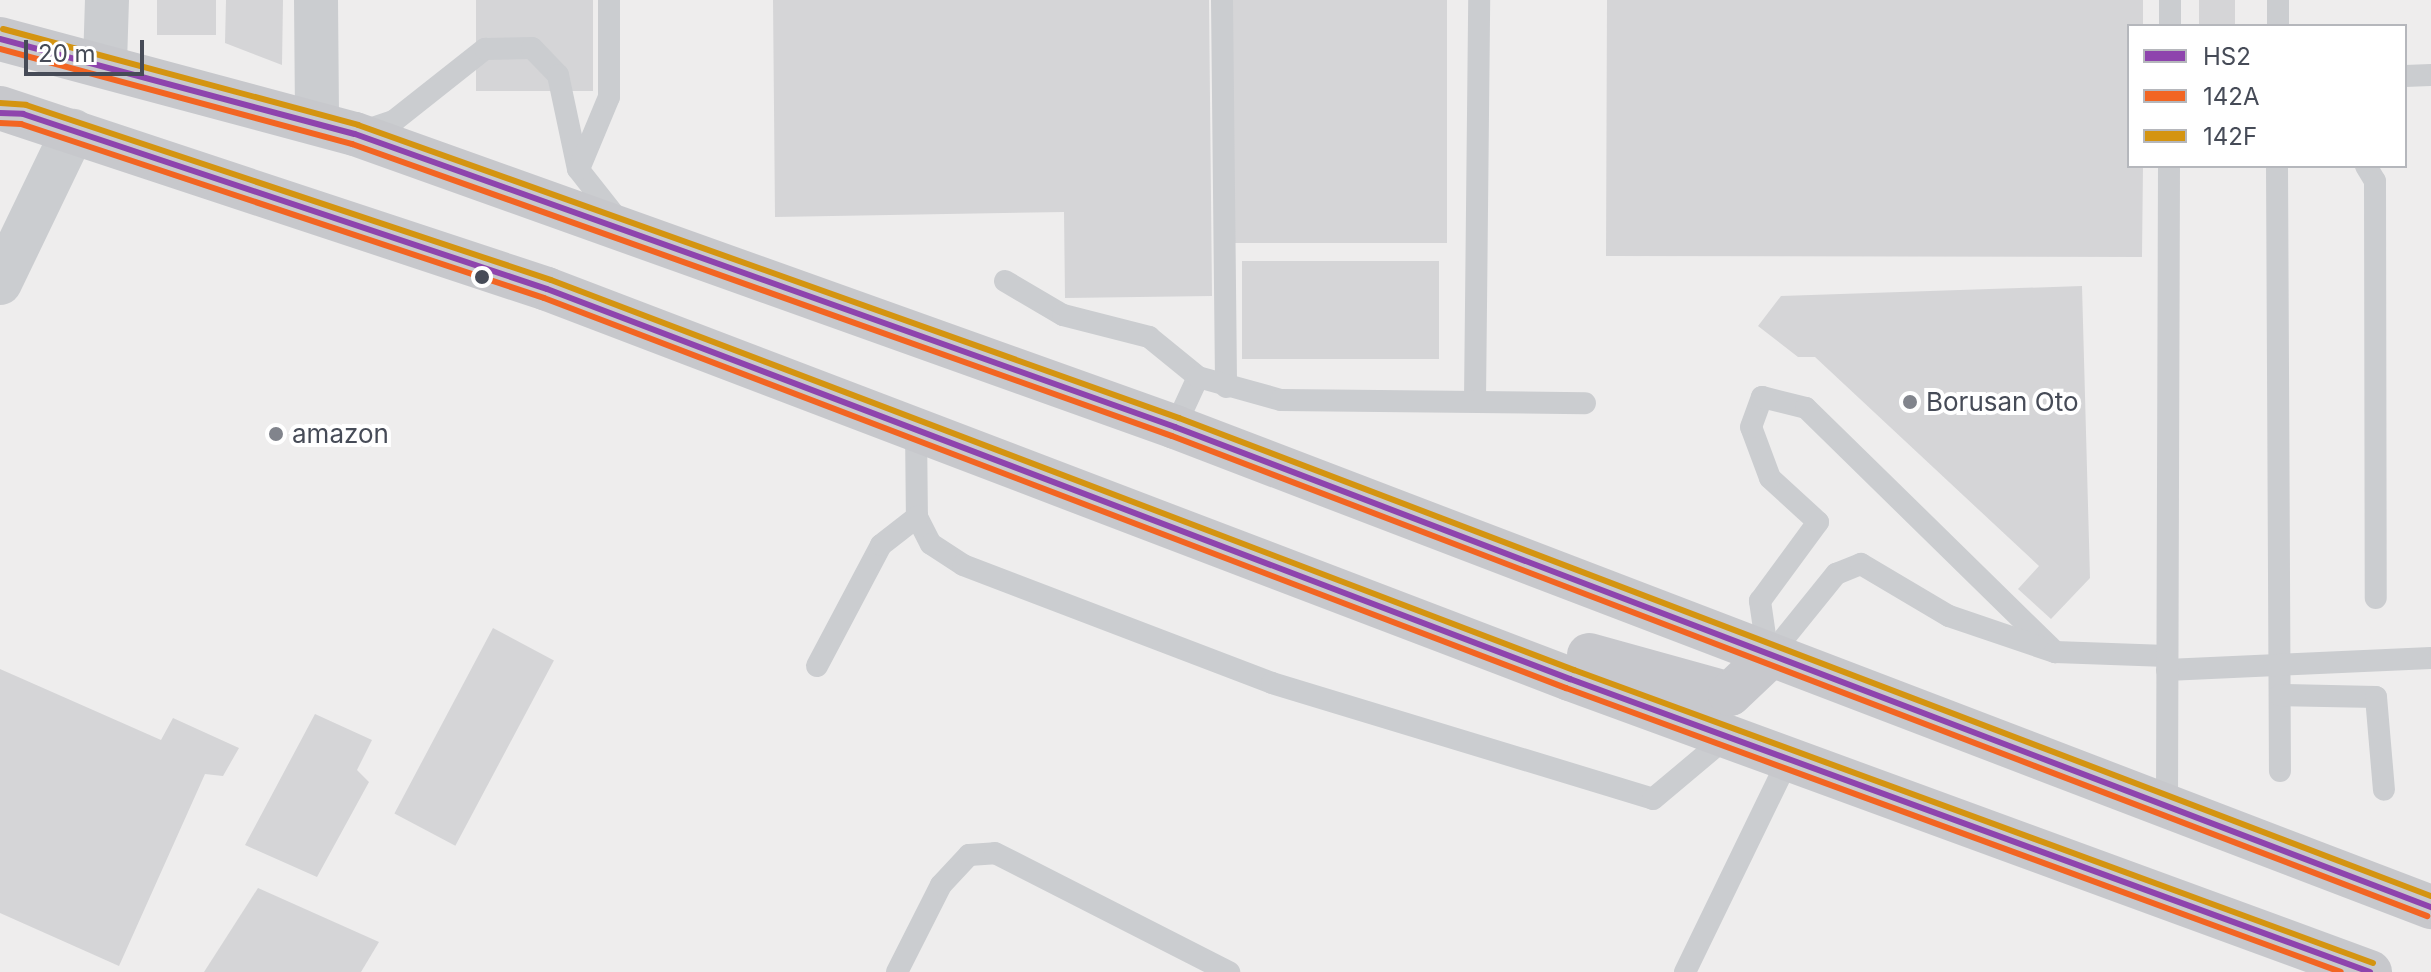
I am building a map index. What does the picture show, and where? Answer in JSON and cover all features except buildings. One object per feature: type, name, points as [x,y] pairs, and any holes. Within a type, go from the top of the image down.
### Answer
[{"type":"main road","points":[[0,39],[105,63],[336,127],[1175,427],[1769,657],[2167,803],[2431,907]]},
{"type":"main road","points":[[8,112],[547,289],[1468,639],[2370,972]]},
{"type":"main road","points":[[1468,639],[1559,645],[1730,694],[1769,657]]},
{"type":"street","points":[[105,63],[107,0]]},
{"type":"street","points":[[316,0],[336,127]]},
{"type":"street","points":[[0,283],[73,131]]},
{"type":"lane","points":[[578,169],[609,97],[609,0]]},
{"type":"lane","points":[[1222,0],[1226,387]]},
{"type":"lane","points":[[1475,401],[1479,0]]},
{"type":"lane","points":[[2170,0],[2170,24]]},
{"type":"lane","points":[[2278,0],[2278,24]]},
{"type":"lane","points":[[336,127],[395,120],[485,49],[532,48],[558,75],[578,169],[603,208],[657,242]]},
{"type":"lane","points":[[2407,76],[2431,75]]},
{"type":"lane","points":[[2167,803],[2169,168]]},
{"type":"lane","points":[[2277,168],[2280,771]]},
{"type":"lane","points":[[2367,168],[2375,181],[2376,598]]},
{"type":"lane","points":[[1005,281],[1063,315],[1149,337],[1198,377],[1281,400],[1585,403]]},
{"type":"lane","points":[[1175,427],[1198,377]]},
{"type":"lane","points":[[1769,657],[1760,601],[1818,522],[1770,478],[1751,427],[1762,397],[1806,408],[2055,652]]},
{"type":"lane","points":[[916,428],[917,517],[931,544],[963,565],[1272,683],[1621,795],[1653,799],[1728,736]]},
{"type":"lane","points":[[817,666],[881,545],[917,517]]},
{"type":"lane","points":[[1769,657],[1836,574],[1861,564],[1949,616],[2055,652],[2167,663],[2280,665],[2431,658]]},
{"type":"lane","points":[[2280,695],[2376,697],[2384,790]]},
{"type":"lane","points":[[1685,972],[1789,758]]},
{"type":"lane","points":[[897,972],[941,885],[969,855],[995,853],[1229,972]]},
{"type":"transit line","name":"142F","points":[[3,29],[358,125],[1179,418],[2431,896]]},
{"type":"transit line","name":"HS2","points":[[0,39],[355,134],[1175,427],[2431,907]]},
{"type":"transit line","name":"142A","points":[[0,49],[352,144],[1172,436],[2427,916]]},
{"type":"transit line","name":"142F","points":[[0,103],[26,105],[551,280],[1574,670],[2373,963]]},
{"type":"transit line","name":"HS2","points":[[0,113],[23,114],[547,289],[1570,679],[2370,972]]},
{"type":"transit line","name":"142A","points":[[0,123],[21,124],[544,298],[1566,688],[2341,972]]},
{"type":"place","name":"Borusan Oto","points":[[1910,402]]},
{"type":"place","name":"amazon","points":[[276,434]]}]
